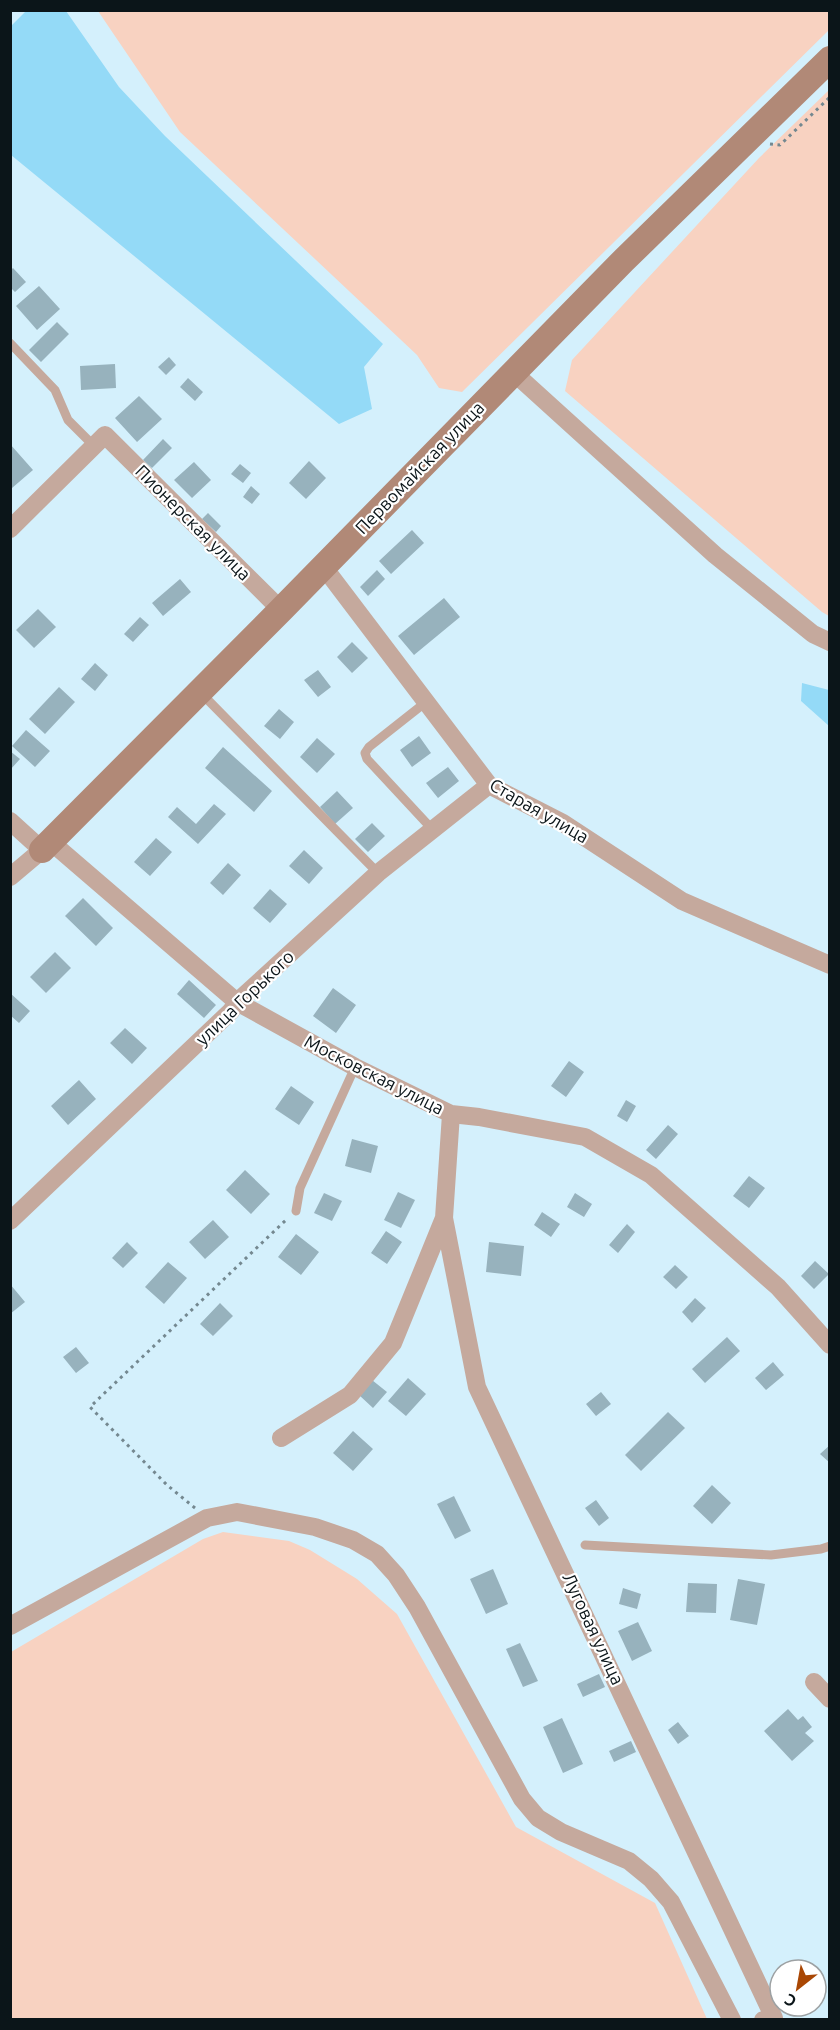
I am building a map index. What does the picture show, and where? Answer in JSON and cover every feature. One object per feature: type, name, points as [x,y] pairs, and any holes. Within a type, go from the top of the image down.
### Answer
[{"type":"street","name":"Первомайская улица","points":[[10,877],[46,846],[200,693],[624,260],[830,59]]},
{"type":"street","points":[[513,372],[715,555],[813,634],[830,642]]},
{"type":"street","points":[[10,529],[100,441]]},
{"type":"street","name":"Пионерская улица","points":[[100,441],[281,610]]},
{"type":"street","name":"Старая улица","points":[[323,566],[489,785],[563,823],[682,901],[830,965]]},
{"type":"street","name":"улица Горького","points":[[10,1221],[231,1011],[237,1002],[378,873],[489,785]]},
{"type":"street","name":"Московская улица","points":[[10,821],[46,846],[237,1002],[355,1067],[451,1114],[585,1137],[651,1175],[778,1287],[830,1345]]},
{"type":"street","points":[[281,1438],[350,1395],[393,1342],[444,1218],[451,1114]]},
{"type":"street","name":"Луговая улица","points":[[444,1218],[477,1387],[774,2018],[764,2019]]},
{"type":"street","points":[[10,1626],[207,1518],[237,1512],[315,1527],[353,1540],[377,1554],[396,1575],[417,1607],[522,1799],[538,1818],[629,1862],[651,1879],[671,1902],[732,2019]]},
{"type":"street","points":[[814,1682],[830,1699]]},
{"type":"lane","points":[[10,343],[55,390],[68,420],[100,441]]},
{"type":"lane","points":[[200,693],[378,873]]},
{"type":"lane","points":[[426,702],[369,747],[365,753],[367,759],[432,829]]},
{"type":"lane","points":[[296,1210],[300,1188],[355,1067]]},
{"type":"lane","points":[[585,1545],[771,1555],[830,1546]]},
{"type":"path","points":[[747,140],[780,145],[830,97]]},
{"type":"path","points":[[207,1518],[167,1485],[90,1407],[296,1210]]},
{"type":"shaded area","points":[[829,10],[829,30],[462,392],[439,388],[417,355],[180,132],[98,11]]},
{"type":"shaded area","points":[[829,90],[829,616],[565,391],[572,360],[759,158]]},
{"type":"shaded area","points":[[223,1532],[289,1541],[310,1550],[357,1579],[397,1614],[516,1827],[655,1903],[707,2019],[11,2019],[11,1652],[203,1539]]},
{"type":"water","points":[[66,11],[119,87],[165,136],[383,344],[364,367],[372,409],[339,424],[11,155],[11,26],[25,12]]},
{"type":"water","points":[[802,683],[829,690],[829,726],[801,701]]},
{"type":"building","points":[[13,268],[26,282],[15,292],[10,287],[10,271]]},
{"type":"building","points":[[39,286],[60,309],[37,330],[16,306]]},
{"type":"building","points":[[57,322],[69,334],[41,362],[29,350]]},
{"type":"building","points":[[169,357],[176,365],[166,375],[158,367]]},
{"type":"building","points":[[115,364],[116,388],[81,390],[80,366]]},
{"type":"building","points":[[188,378],[203,392],[195,401],[180,387]]},
{"type":"building","points":[[139,396],[162,419],[137,442],[115,418]]},
{"type":"building","points":[[163,439],[172,448],[152,468],[143,460]]},
{"type":"building","points":[[10,444],[33,470],[12,488],[10,486]]},
{"type":"building","points":[[309,461],[326,478],[306,499],[289,483]]},
{"type":"building","points":[[194,462],[211,480],[192,498],[174,480]]},
{"type":"building","points":[[240,464],[251,473],[243,483],[231,474]]},
{"type":"building","points":[[251,486],[260,494],[252,504],[243,497]]},
{"type":"building","points":[[208,513],[221,526],[216,532],[202,519]]},
{"type":"building","points":[[412,530],[424,543],[391,574],[379,561]]},
{"type":"building","points":[[377,570],[385,579],[368,596],[360,587]]},
{"type":"building","points":[[180,579],[191,592],[163,616],[152,603]]},
{"type":"building","points":[[444,598],[460,617],[414,655],[398,636]]},
{"type":"building","points":[[38,609],[56,627],[34,648],[16,630]]},
{"type":"building","points":[[140,617],[149,625],[133,642],[124,634]]},
{"type":"building","points":[[352,642],[368,658],[352,673],[337,657]]},
{"type":"building","points":[[95,663],[108,675],[95,691],[81,679]]},
{"type":"building","points":[[318,670],[331,687],[318,697],[304,680]]},
{"type":"building","points":[[59,687],[75,702],[45,734],[29,719]]},
{"type":"building","points":[[279,709],[294,722],[280,739],[264,726]]},
{"type":"building","points":[[26,730],[50,751],[35,767],[12,746]]},
{"type":"building","points":[[419,736],[431,753],[412,767],[400,750]]},
{"type":"building","points":[[317,738],[335,754],[317,773],[300,757]]},
{"type":"building","points":[[223,747],[272,791],[254,812],[205,768]]},
{"type":"building","points":[[10,751],[20,759],[10,770]]},
{"type":"building","points":[[448,767],[459,781],[438,798],[426,783]]},
{"type":"building","points":[[337,791],[353,808],[335,824],[320,807]]},
{"type":"building","points":[[214,804],[226,814],[198,844],[168,817],[177,807],[196,824]]},
{"type":"building","points":[[372,823],[385,836],[368,852],[355,839]]},
{"type":"building","points":[[156,838],[172,852],[150,876],[134,862]]},
{"type":"building","points":[[304,850],[323,868],[309,884],[289,866]]},
{"type":"building","points":[[228,863],[241,875],[223,895],[210,883]]},
{"type":"building","points":[[270,889],[287,904],[270,923],[253,908]]},
{"type":"building","points":[[83,898],[113,928],[96,946],[65,916]]},
{"type":"building","points":[[55,952],[71,968],[46,993],[30,977]]},
{"type":"building","points":[[189,980],[216,1005],[204,1018],[177,994]]},
{"type":"building","points":[[333,988],[356,1005],[336,1033],[313,1016]]},
{"type":"building","points":[[10,993],[30,1011],[19,1023],[10,1015]]},
{"type":"building","points":[[125,1028],[147,1048],[132,1064],[110,1043]]},
{"type":"building","points":[[569,1061],[584,1072],[566,1097],[551,1086]]},
{"type":"building","points":[[79,1080],[96,1099],[68,1125],[51,1106]]},
{"type":"building","points":[[291,1086],[314,1102],[299,1125],[275,1109]]},
{"type":"building","points":[[626,1100],[636,1106],[627,1122],[617,1116]]},
{"type":"building","points":[[668,1125],[678,1134],[656,1159],[646,1150]]},
{"type":"building","points":[[352,1139],[378,1146],[371,1173],[345,1166]]},
{"type":"building","points":[[245,1170],[270,1194],[251,1214],[226,1190]]},
{"type":"building","points":[[749,1176],[765,1188],[749,1208],[733,1196]]},
{"type":"building","points":[[398,1192],[415,1200],[401,1228],[384,1220]]},
{"type":"building","points":[[324,1193],[342,1201],[332,1221],[314,1213]]},
{"type":"building","points":[[575,1193],[592,1204],[584,1217],[567,1207]]},
{"type":"building","points":[[542,1212],[560,1224],[551,1237],[534,1225]]},
{"type":"building","points":[[213,1220],[229,1237],[205,1259],[189,1242]]},
{"type":"building","points":[[627,1224],[635,1232],[618,1253],[609,1245]]},
{"type":"building","points":[[386,1231],[402,1242],[387,1264],[371,1253]]},
{"type":"building","points":[[296,1234],[319,1252],[301,1275],[278,1257]]},
{"type":"building","points":[[127,1242],[138,1253],[123,1268],[112,1258]]},
{"type":"building","points":[[489,1242],[524,1246],[521,1276],[486,1272]]},
{"type":"building","points":[[815,1261],[829,1274],[814,1289],[801,1276]]},
{"type":"building","points":[[168,1262],[187,1278],[164,1304],[145,1287]]},
{"type":"building","points":[[675,1265],[688,1277],[676,1289],[663,1277]]},
{"type":"building","points":[[10,1284],[25,1302],[10,1314]]},
{"type":"building","points":[[695,1298],[706,1308],[692,1323],[682,1312]]},
{"type":"building","points":[[220,1303],[233,1316],[213,1336],[200,1324]]},
{"type":"building","points":[[727,1337],[740,1351],[705,1383],[692,1369]]},
{"type":"building","points":[[76,1347],[89,1363],[76,1373],[63,1357]]},
{"type":"building","points":[[773,1362],[784,1375],[766,1390],[755,1378]]},
{"type":"building","points":[[408,1378],[426,1394],[406,1416],[388,1401]]},
{"type":"building","points":[[372,1380],[387,1392],[373,1408],[359,1395]]},
{"type":"building","points":[[601,1392],[611,1404],[596,1416],[586,1404]]},
{"type":"building","points":[[668,1412],[685,1428],[641,1471],[625,1455]]},
{"type":"building","points":[[353,1431],[373,1449],[353,1471],[333,1453]]},
{"type":"building","points":[[830,1445],[830,1463],[820,1454]]},
{"type":"building","points":[[712,1485],[731,1503],[712,1524],[693,1506]]},
{"type":"building","points":[[454,1496],[471,1531],[455,1539],[437,1504]]},
{"type":"building","points":[[596,1500],[609,1518],[599,1526],[585,1508]]},
{"type":"building","points":[[493,1569],[508,1604],[486,1614],[470,1579]]},
{"type":"building","points":[[738,1579],[765,1584],[757,1625],[730,1620]]},
{"type":"building","points":[[688,1583],[717,1584],[716,1613],[686,1612]]},
{"type":"building","points":[[623,1588],[641,1594],[637,1609],[619,1604]]},
{"type":"building","points":[[638,1622],[652,1651],[632,1661],[618,1631]]},
{"type":"building","points":[[520,1643],[538,1681],[523,1687],[506,1649]]},
{"type":"building","points":[[599,1674],[605,1687],[583,1697],[577,1684]]},
{"type":"building","points":[[788,1709],[798,1720],[803,1716],[812,1727],[805,1733],[814,1741],[792,1761],[764,1731]]},
{"type":"building","points":[[562,1718],[583,1764],[563,1773],[543,1727]]},
{"type":"building","points":[[678,1722],[689,1736],[678,1744],[668,1730]]},
{"type":"building","points":[[631,1741],[636,1752],[614,1762],[609,1751]]}]
